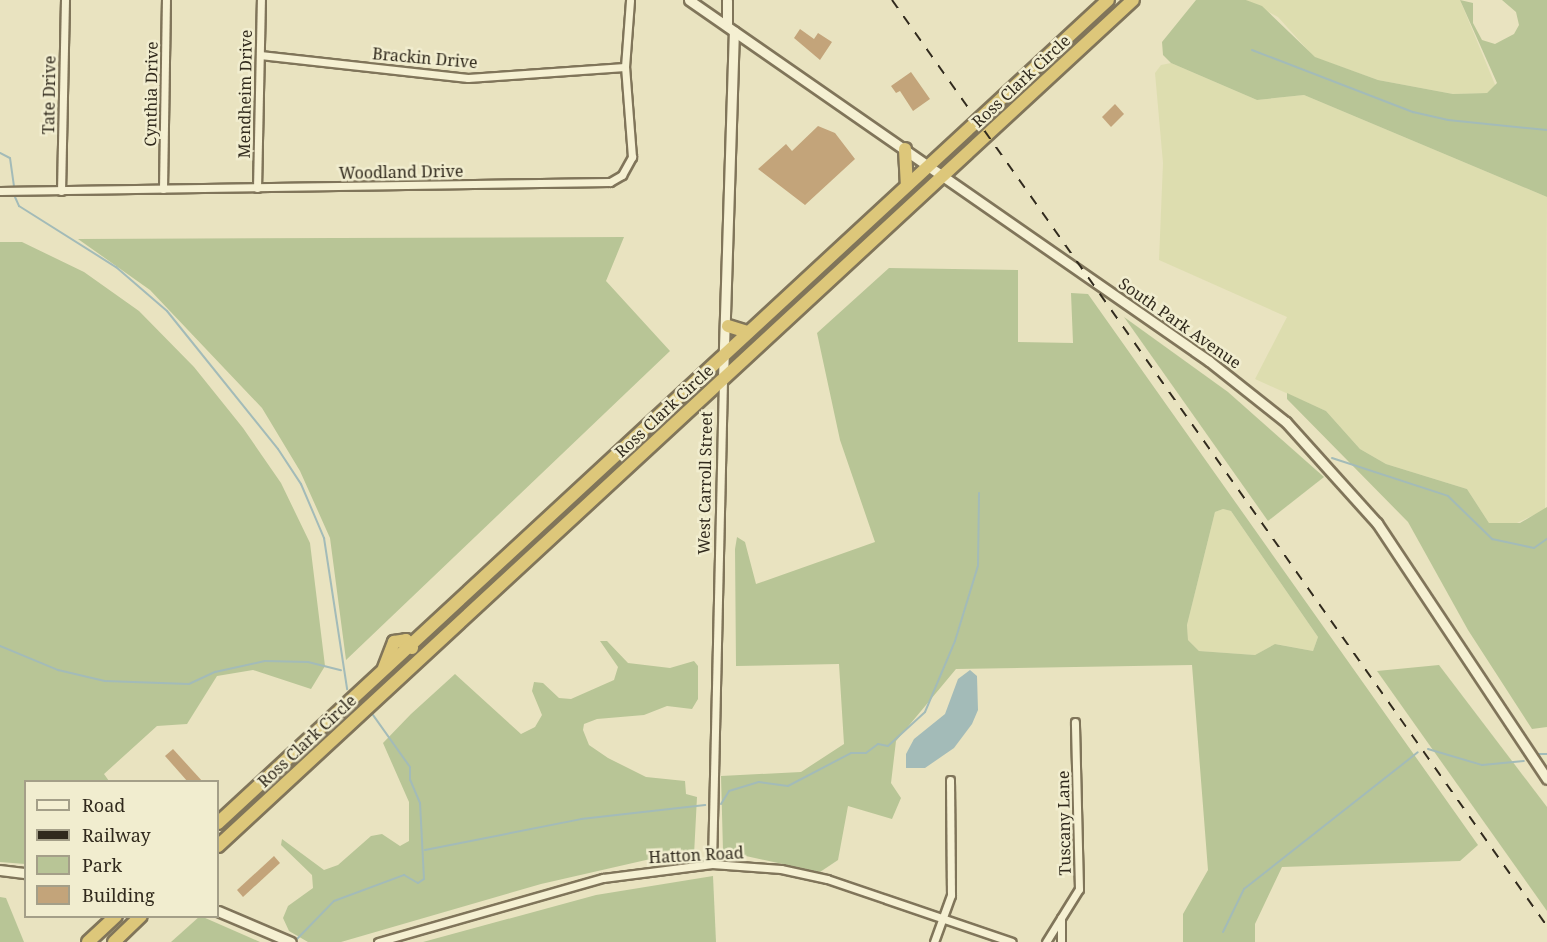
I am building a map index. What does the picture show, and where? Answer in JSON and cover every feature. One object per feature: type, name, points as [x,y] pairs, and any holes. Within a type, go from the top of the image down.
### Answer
[{"type":"highway","name":"Ross Clark Circle","points":[[219,822],[1108,0]]},
{"type":"highway","name":"Ross Clark Circle","points":[[219,845],[1133,0]]},
{"type":"highway","points":[[905,149],[907,185]]},
{"type":"highway","points":[[868,221],[880,234]]},
{"type":"highway","points":[[789,294],[801,307]]},
{"type":"highway","points":[[728,326],[748,332]]},
{"type":"highway","points":[[500,562],[512,574]]},
{"type":"highway","points":[[410,644],[411,667]]},
{"type":"highway","points":[[88,942],[114,918]]},
{"type":"highway","points":[[114,942],[139,918]]},
{"type":"street","name":"Tate Drive","points":[[61,191],[65,0]]},
{"type":"street","name":"Cynthia Drive","points":[[163,189],[166,0]]},
{"type":"street","name":"Mendheim Drive","points":[[257,188],[261,0]]},
{"type":"street","name":"Woodland Drive","points":[[0,191],[610,182],[622,175],[632,157],[625,67],[630,0]]},
{"type":"street","name":"South Park Avenue","points":[[689,0],[1227,374],[1308,444],[1382,530],[1547,779]]},
{"type":"street","name":"West Carroll Street","points":[[712,864],[723,379],[728,326],[730,28],[727,0]]},
{"type":"street","name":"Brackin Drive","points":[[260,56],[468,78],[625,67]]},
{"type":"street","name":"Tuscany Lane","points":[[1046,942],[1079,889],[1075,722]]},
{"type":"street","points":[[934,942],[943,918],[953,875],[950,780]]},
{"type":"street","name":"Hatton Road","points":[[378,942],[603,878],[712,864],[800,872],[1012,942]]},
{"type":"street","points":[[0,870],[24,873]]},
{"type":"street","points":[[219,911],[291,942]]},
{"type":"street","points":[[1061,918],[1061,942]]},
{"type":"green space","points":[[1196,0],[1246,0],[1262,6],[1315,57],[1378,80],[1453,94],[1487,93],[1497,83],[1460,0],[1473,3],[1473,23],[1482,40],[1495,44],[1514,34],[1519,25],[1516,12],[1502,0],[1547,0],[1547,197],[1304,95],[1257,100],[1171,63],[1163,55],[1162,42]]},
{"type":"green space","points":[[1246,0],[1460,0],[1496,87],[1487,93],[1453,94],[1378,80],[1314,57],[1278,17]]},
{"type":"green space","points":[[1171,63],[1257,100],[1304,95],[1547,197],[1545,510],[1510,526],[1489,523],[1467,489],[1386,464],[1360,449],[1326,411],[1255,379],[1287,317],[1159,260],[1163,163],[1155,73],[1161,65]]},
{"type":"green space","points":[[624,237],[606,281],[670,351],[346,660],[330,538],[300,471],[262,408],[150,290],[78,239]]},
{"type":"green space","points":[[0,242],[22,242],[84,272],[139,311],[194,367],[243,428],[281,483],[310,543],[325,666],[311,689],[253,670],[217,676],[187,724],[157,726],[104,774],[108,780],[24,780],[24,864],[0,862]]},
{"type":"green space","points":[[889,268],[1018,270],[1018,342],[1073,343],[1071,293],[1088,294],[1478,845],[1460,861],[1282,867],[1255,924],[1255,942],[1183,942],[1183,914],[1208,870],[1192,665],[956,669],[896,741],[891,783],[901,798],[892,819],[848,806],[838,860],[820,872],[723,851],[721,776],[801,772],[844,744],[839,664],[736,666],[735,549],[737,537],[745,542],[756,584],[875,542],[840,440],[817,333]],"holes":[[[1223,509],[1231,511],[1318,637],[1313,651],[1275,644],[1255,655],[1199,651],[1188,640],[1187,625],[1215,512]]]},
{"type":"green space","points":[[1124,317],[1228,392],[1324,477],[1268,521]]},
{"type":"green space","points":[[1287,393],[1326,411],[1360,449],[1386,464],[1467,489],[1489,523],[1520,523],[1547,507],[1547,727],[1532,729],[1468,630],[1408,522],[1287,399]]},
{"type":"green space","points":[[1223,509],[1231,511],[1318,637],[1313,651],[1276,644],[1255,655],[1199,651],[1188,640],[1187,625],[1215,512]]},
{"type":"green space","points":[[600,641],[607,641],[628,663],[670,668],[694,661],[698,666],[698,699],[692,709],[667,706],[644,715],[597,719],[584,724],[583,730],[589,745],[608,758],[646,777],[685,781],[686,794],[697,797],[694,855],[646,860],[541,884],[341,942],[308,942],[289,931],[283,918],[288,906],[313,888],[312,875],[281,845],[282,839],[324,870],[338,865],[371,836],[382,834],[400,846],[409,841],[409,802],[383,743],[411,714],[455,674],[521,734],[535,727],[542,715],[532,691],[534,682],[543,683],[559,698],[571,699],[614,680],[618,667]]},
{"type":"green space","points":[[1439,665],[1547,807],[1547,911],[1377,671]]},
{"type":"green space","points":[[713,876],[716,942],[423,942],[596,895]]},
{"type":"green space","points":[[0,897],[6,898],[24,942],[0,942]]},
{"type":"green space","points":[[198,918],[205,918],[260,942],[171,942]]},
{"type":"water","points":[[970,670],[977,676],[978,710],[972,724],[954,748],[925,768],[906,768],[906,754],[914,739],[945,714],[958,679]]},
{"type":"building","points":[[800,29],[814,39],[818,33],[832,42],[820,60],[794,38]]},
{"type":"building","points":[[911,72],[930,99],[913,111],[900,91],[896,93],[891,86]]},
{"type":"building","points":[[1115,104],[1124,114],[1111,127],[1102,117]]},
{"type":"building","points":[[818,126],[835,133],[855,159],[805,205],[758,169],[786,144],[792,151]]},
{"type":"building","points":[[173,749],[201,780],[186,780],[165,756]]},
{"type":"building","points":[[274,856],[280,863],[243,897],[237,890]]},
{"type":"waterway","points":[[1252,50],[1413,112],[1448,120],[1547,130]]},
{"type":"waterway","points":[[0,153],[10,158],[14,186]]},
{"type":"waterway","points":[[15,197],[19,206],[116,267],[167,311],[278,449],[301,484],[324,538],[347,689]]},
{"type":"waterway","points":[[1332,458],[1448,496],[1492,539],[1534,548],[1547,539]]},
{"type":"waterway","points":[[721,804],[729,791],[759,782],[788,786],[851,753],[866,753],[878,744],[888,746],[925,712],[955,641],[978,566],[979,493]]},
{"type":"waterway","points":[[0,646],[58,670],[105,681],[189,684],[215,672],[265,661],[308,662],[341,670]]},
{"type":"waterway","points":[[295,941],[334,901],[404,875],[418,883],[424,879],[420,803],[410,780],[410,767],[373,715]]},
{"type":"waterway","points":[[1428,749],[1482,765],[1524,761]]},
{"type":"waterway","points":[[1223,932],[1244,889],[1418,752]]},
{"type":"waterway","points":[[1535,754],[1547,754]]},
{"type":"waterway","points":[[425,850],[581,819],[705,805]]},
{"type":"railway","points":[[892,0],[1547,926]]}]
